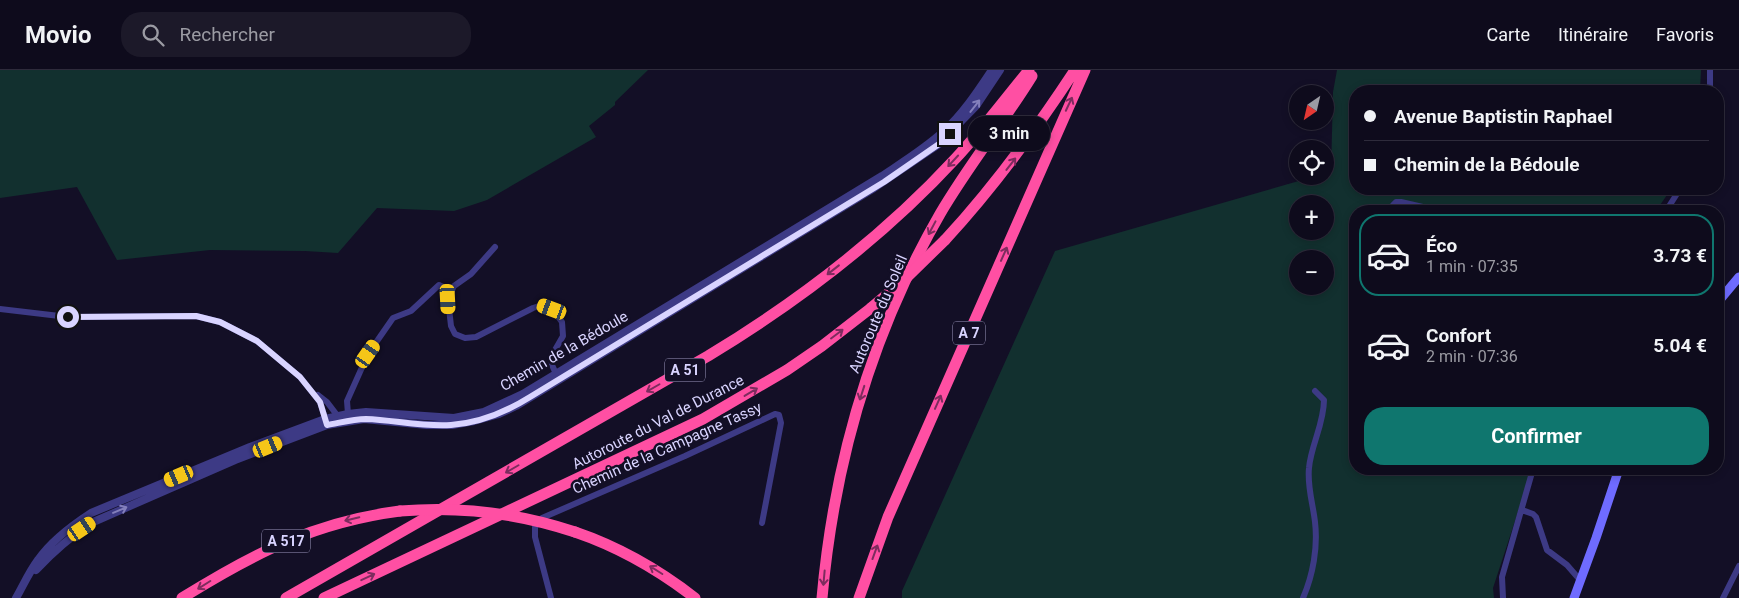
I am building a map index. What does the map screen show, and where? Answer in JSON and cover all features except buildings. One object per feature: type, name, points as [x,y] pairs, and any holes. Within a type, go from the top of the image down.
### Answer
[{"type":"highway","name":"Autoroute du Val de Durance","points":[[286,598],[701,360],[746,333],[794,300],[868,243],[929,187],[977,134],[1029,70]]},
{"type":"highway","name":"Autoroute du Soleil","points":[[822,598],[827,542],[844,457],[859,400],[888,320],[921,249],[939,216],[969,167],[1035,70]]},
{"type":"highway","name":"Autoroute du Val de Durance","points":[[324,598],[703,420],[787,370],[822,346],[903,281],[945,240],[1016,157],[1075,70]]},
{"type":"highway","name":"A 7","points":[[859,598],[888,517],[1085,70]]},
{"type":"highway","name":"A 517","points":[[182,598],[244,561],[288,540],[334,524],[400,511],[446,509],[493,512],[540,521],[575,532],[602,542],[648,565],[696,598]]},
{"type":"main road","points":[[1724,295],[1739,277]]},
{"type":"main road","points":[[1574,598],[1616,475]]},
{"type":"street","name":"Chemin de la Bédoule","points":[[16,598],[26,580],[50,555],[73,535],[91,523],[326,422],[339,419],[364,419],[443,425],[474,421],[508,410],[557,377],[910,158],[944,131],[992,70]]},
{"type":"street","name":"Chemin de la Bédoule","points":[[339,419],[348,414],[366,412],[454,418],[484,412],[557,377],[879,185],[939,144],[976,106],[1000,70]]},
{"type":"street","points":[[1710,70],[1710,85]]},
{"type":"street","points":[[1393,205],[1396,202],[1401,202],[1414,205]]},
{"type":"street","points":[[495,247],[471,274],[454,286],[448,299],[451,326],[455,334],[465,338],[476,337],[533,308],[542,305],[552,309],[562,322],[563,336],[550,357],[557,377]]},
{"type":"street","points":[[348,414],[346,409],[347,401],[368,354],[393,318],[411,311],[439,285],[452,291]]},
{"type":"street","points":[[0,309],[68,317],[206,317],[257,341],[279,358],[327,402],[339,419]]},
{"type":"street","points":[[308,386],[320,402],[326,422]]},
{"type":"street","points":[[1303,598],[1314,562],[1316,541],[1316,524],[1309,483],[1310,456],[1324,411],[1324,400],[1315,391]]},
{"type":"street","name":"Chemin de la Campagne Tassy","points":[[551,598],[535,537],[535,527],[542,518],[776,414],[779,416],[781,423],[762,523]]},
{"type":"street","points":[[1503,598],[1502,577],[1531,475]]},
{"type":"street","points":[[1522,510],[1536,517],[1547,550],[1567,565],[1580,580]]},
{"type":"street","points":[[1723,598],[1739,566]]},
{"type":"green space","points":[[0,70],[648,70],[615,102],[615,105],[589,126],[596,137],[487,200],[454,211],[377,208],[338,253],[210,250],[117,260],[77,187],[0,198]]},
{"type":"green space","points":[[1337,70],[1701,70],[1700,85],[1349,85],[1349,195],[1667,195],[1660,205],[1349,205],[1349,475],[1530,475],[1493,588],[1494,598],[902,598],[902,591],[1055,251],[1289,184],[1334,185],[1334,140],[1332,140],[1332,130],[1334,130],[1334,86]]},
{"type":"route","points":[[68,317],[196,316],[220,322],[257,341],[300,377],[320,402],[327,425],[364,419],[427,425],[452,425],[474,421],[499,414],[516,406],[865,194],[939,144],[950,134]]}]
